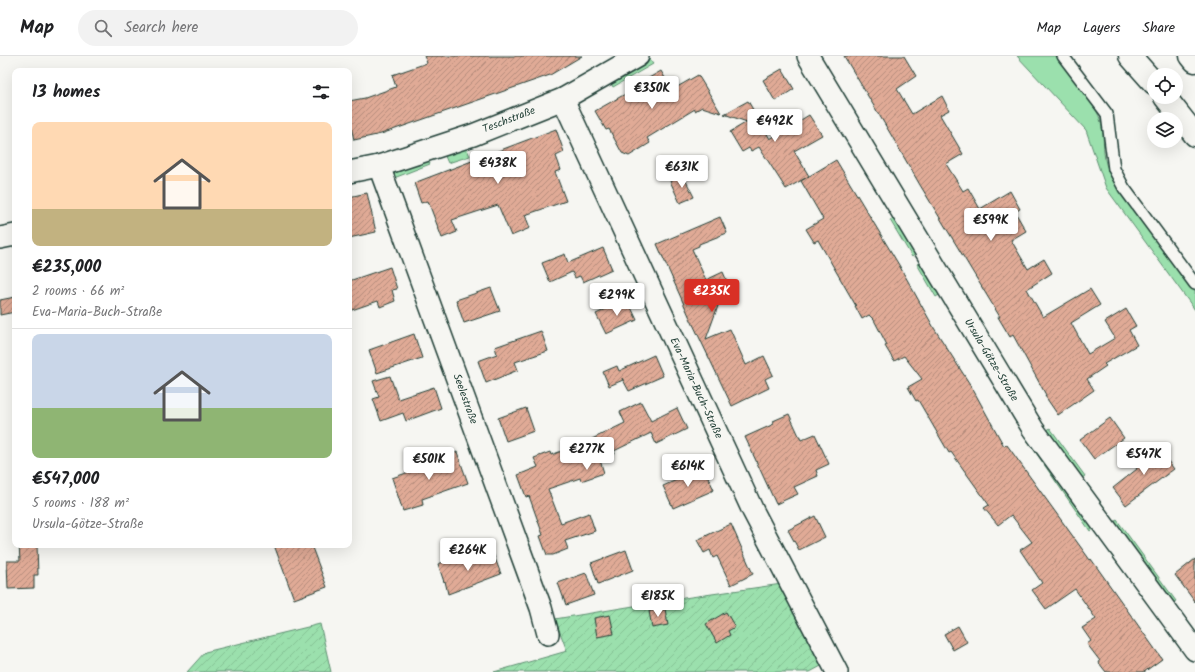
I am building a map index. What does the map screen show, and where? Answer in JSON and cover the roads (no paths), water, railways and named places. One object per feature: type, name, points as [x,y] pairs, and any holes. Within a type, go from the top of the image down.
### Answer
[{"type":"highway","points":[[1130,56],[1147,75]]},
{"type":"highway","points":[[1191,56],[1195,61]]},
{"type":"highway","points":[[1171,104],[1195,135]]},
{"type":"street","name":"Teschstraße","points":[[352,171],[379,166],[473,134],[563,99],[638,56]]},
{"type":"street","name":"Ursula-Götze-Straße","points":[[808,56],[1033,429],[1195,650]]},
{"type":"street","name":"Eva-Maria-Buch-Straße","points":[[563,99],[753,511],[837,672]]},
{"type":"street","name":"Seelestraße","points":[[379,166],[542,608],[548,634]]},
{"type":"street","points":[[0,238],[12,236]]},
{"type":"lane","points":[[1063,56],[1107,114],[1114,169],[1124,188],[1195,284]]}]
